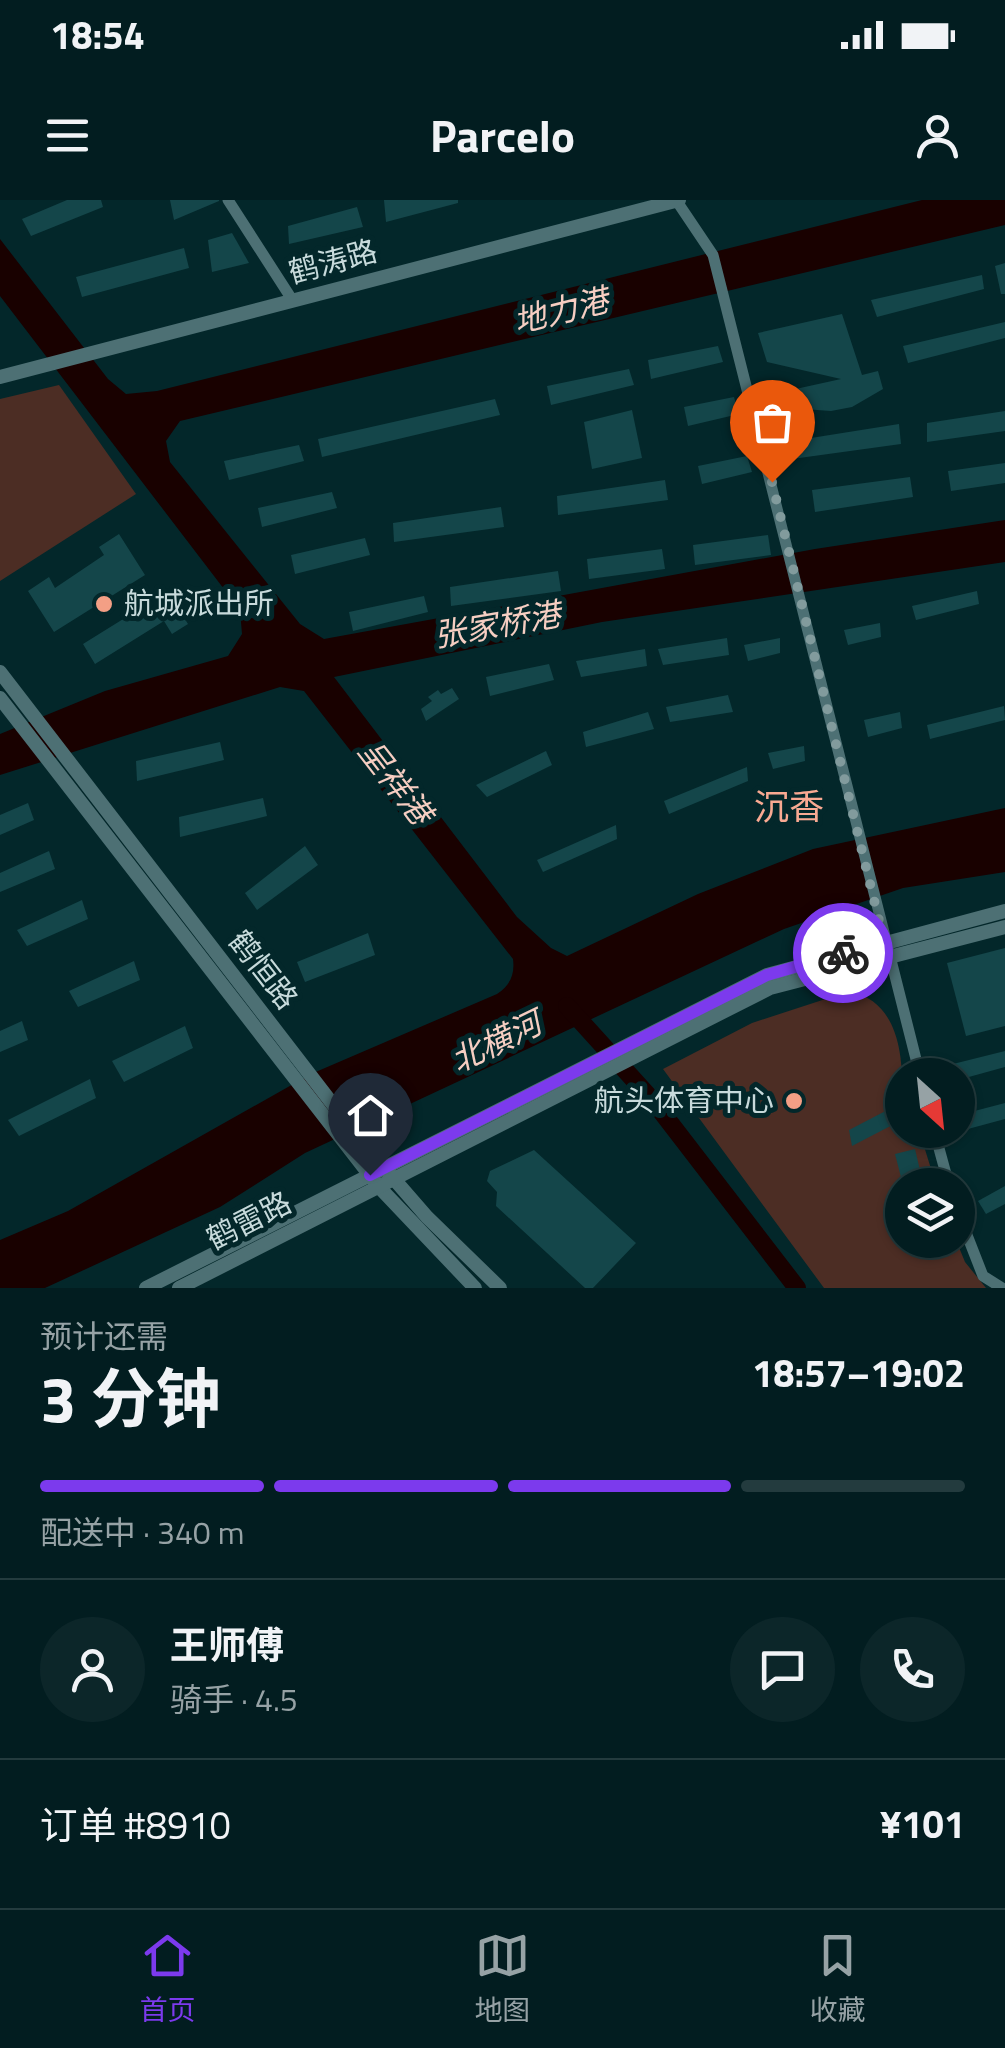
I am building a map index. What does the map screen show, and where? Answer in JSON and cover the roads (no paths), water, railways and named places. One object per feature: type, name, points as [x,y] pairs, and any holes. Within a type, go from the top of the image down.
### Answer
[{"type":"street","points":[[228,200],[293,300]]},
{"type":"street","points":[[677,200],[714,255],[855,813],[875,910],[915,1058]]},
{"type":"street","name":"鹤涛路","points":[[0,377],[677,200]]},
{"type":"street","name":"鹤恒路","points":[[0,672],[31,712],[61,764]]},
{"type":"street","name":"鹤恒路","points":[[0,698],[61,764],[381,1177],[475,1288]]},
{"type":"street","points":[[885,949],[1005,910]]},
{"type":"street","name":"鹤雷路","points":[[146,1288],[381,1177],[641,1045],[770,988],[885,949],[1005,927]]},
{"type":"street","name":"鹤恒路","points":[[381,1177],[500,1288]]},
{"type":"street","name":"鹤雷路","points":[[179,1288],[381,1177]]},
{"type":"street","points":[[975,1256],[983,1276],[1002,1288]]},
{"type":"water","points":[[922,200],[1005,200],[1005,225],[180,421],[166,441],[170,462],[300,624],[324,639],[815,549],[1005,520],[1005,562],[602,622],[334,677],[517,917],[551,948],[567,956],[698,894],[813,849],[1005,808],[1005,872],[903,888],[784,929],[305,1153],[220,1207],[45,1288],[0,1288],[0,1240],[68,1211],[311,1074],[497,994],[511,979],[513,959],[304,691],[280,687],[0,775],[0,734],[105,691],[228,656],[242,634],[240,610],[0,296],[0,239],[108,379],[126,394],[157,391]]},
{"type":"waterway","name":"呈祥港","points":[[567,1006],[654,1102],[797,1288]]},
{"type":"place","name":"航城派出所","points":[[104,604]]},
{"type":"place","name":"航头体育中心","points":[[794,1101]]},
{"type":"district","name":"沉香","points":[[789,807]]},
{"type":"water label","name":"地力港","points":[[561,311]]},
{"type":"water label","name":"张家桥港","points":[[497,625]]},
{"type":"water label","name":"北横河","points":[[496,1042]]}]
